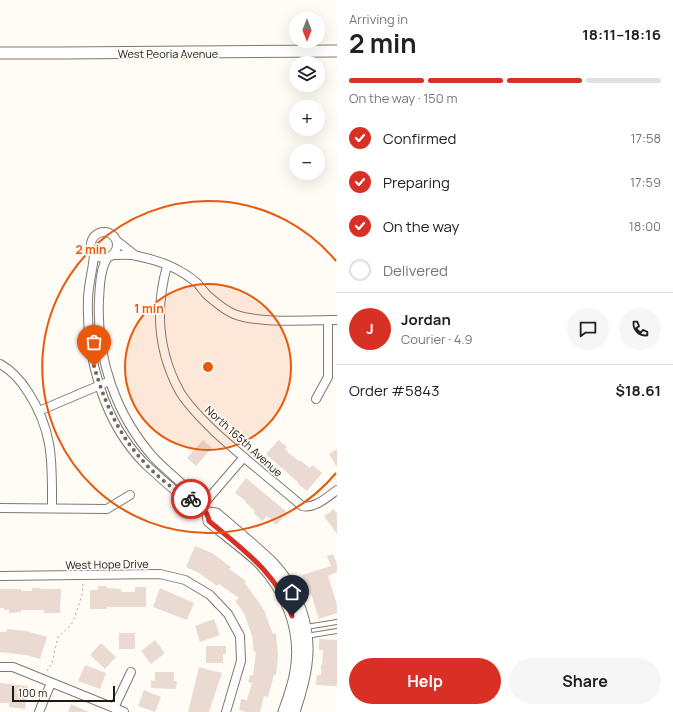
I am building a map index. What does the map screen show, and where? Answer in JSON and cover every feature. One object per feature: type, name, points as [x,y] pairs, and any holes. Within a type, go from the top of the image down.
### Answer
[{"type":"street","name":"West Peoria Avenue","points":[[0,52],[70,53],[337,51]]},
{"type":"street","points":[[136,256],[107,232],[98,233],[92,239],[92,251],[94,254],[88,298],[88,316],[91,356],[100,385],[112,416],[129,445],[143,462],[184,497],[194,500],[204,510],[209,521],[258,562],[276,583],[289,606],[294,624],[297,659],[294,680],[284,712]]},
{"type":"street","points":[[117,241],[116,250],[102,267],[98,314],[102,350],[110,381],[120,407],[142,444],[156,460],[192,492],[194,500]]},
{"type":"street","points":[[94,254],[98,257],[136,256],[182,272],[197,283],[207,295],[226,310],[236,315],[268,320],[337,320]]},
{"type":"street","name":"North 165th Avenue","points":[[167,266],[162,285],[159,324],[171,371],[180,392],[197,414],[244,457],[302,506],[307,507],[316,504],[337,490]]},
{"type":"street","points":[[316,399],[328,376],[328,320]]},
{"type":"street","points":[[0,364],[7,368],[24,386],[39,411],[46,427],[52,464],[52,508]]},
{"type":"street","points":[[39,411],[110,381]]},
{"type":"street","points":[[204,510],[244,457]]},
{"type":"street","points":[[0,508],[107,509],[130,495]]},
{"type":"street","points":[[204,510],[216,514],[275,568],[293,594],[298,605],[305,631],[306,664],[301,690],[294,712]]},
{"type":"street","name":"West Hope Drive","points":[[0,576],[160,574],[185,580],[210,594],[228,614],[240,636],[241,661],[226,712]]},
{"type":"street","points":[[0,667],[13,667],[124,712]]},
{"type":"street","points":[[114,708],[131,672]]},
{"type":"street","points":[[39,712],[48,681]]},
{"type":"lane","points":[[305,631],[337,622]]},
{"type":"lane","points":[[305,631],[337,631]]},
{"type":"path","points":[[48,681],[47,671],[52,663],[58,637],[61,632],[71,625],[74,619],[82,595],[84,575]]},
{"type":"building","points":[[203,440],[212,448],[196,466],[187,458]]},
{"type":"building","points":[[279,440],[287,447],[285,450],[299,461],[300,460],[310,468],[312,465],[322,473],[307,491],[266,454]]},
{"type":"building","points":[[337,449],[337,467],[329,454]]},
{"type":"building","points":[[246,478],[288,513],[276,525],[267,516],[262,521],[254,513],[255,511],[245,502],[246,501],[235,493]]},
{"type":"building","points":[[334,509],[337,514],[337,534],[324,516]]},
{"type":"building","points":[[195,546],[212,553],[231,567],[229,569],[246,581],[245,583],[264,610],[273,634],[276,633],[278,657],[276,675],[274,675],[268,697],[264,696],[260,712],[246,712],[239,710],[241,699],[247,700],[252,683],[248,682],[250,675],[253,676],[256,652],[254,652],[252,636],[244,613],[235,601],[239,598],[219,584],[217,586],[199,573],[186,567]]},
{"type":"building","points":[[333,554],[337,564],[337,572],[328,576],[337,605],[337,613],[319,619],[311,594],[309,595],[302,575],[331,566],[327,556]]},
{"type":"building","points":[[98,586],[121,589],[121,592],[135,592],[135,587],[146,587],[146,607],[107,607],[107,609],[90,609],[90,590],[98,590]]},
{"type":"building","points":[[32,588],[61,589],[60,613],[44,613],[44,610],[21,610],[21,612],[9,613],[9,610],[0,608],[0,589],[21,589],[21,591],[32,591]]},
{"type":"building","points":[[160,588],[194,603],[187,620],[153,607]]},
{"type":"building","points":[[214,619],[220,635],[200,642],[195,626]]},
{"type":"building","points":[[7,629],[26,631],[47,637],[40,659],[26,655],[0,652],[0,632],[6,632]]},
{"type":"building","points":[[119,633],[135,633],[135,649],[119,649]]},
{"type":"building","points":[[319,639],[337,640],[337,686],[316,685],[317,675],[321,675],[323,650],[319,650]]},
{"type":"building","points":[[155,640],[165,653],[151,664],[141,651]]},
{"type":"building","points":[[101,643],[116,657],[105,669],[90,655]]},
{"type":"building","points":[[206,646],[226,646],[226,654],[223,654],[223,663],[206,663]]},
{"type":"building","points":[[85,665],[106,673],[100,689],[78,681]]},
{"type":"building","points":[[199,667],[222,673],[209,712],[188,712]]},
{"type":"building","points":[[155,672],[174,672],[174,681],[177,681],[176,689],[151,688],[151,680],[155,681]]},
{"type":"building","points":[[0,683],[28,686],[25,709],[9,707],[9,703],[0,703]]},
{"type":"building","points":[[144,690],[161,697],[155,712],[138,706]]},
{"type":"building","points":[[71,704],[89,712],[68,712]]},
{"type":"way so far","points":[[94,366],[107,406],[129,445],[143,462],[154,472],[184,497],[191,499]]},
{"type":"route","points":[[191,499],[208,513],[209,521],[258,562],[268,573],[283,595],[292,616]]}]
